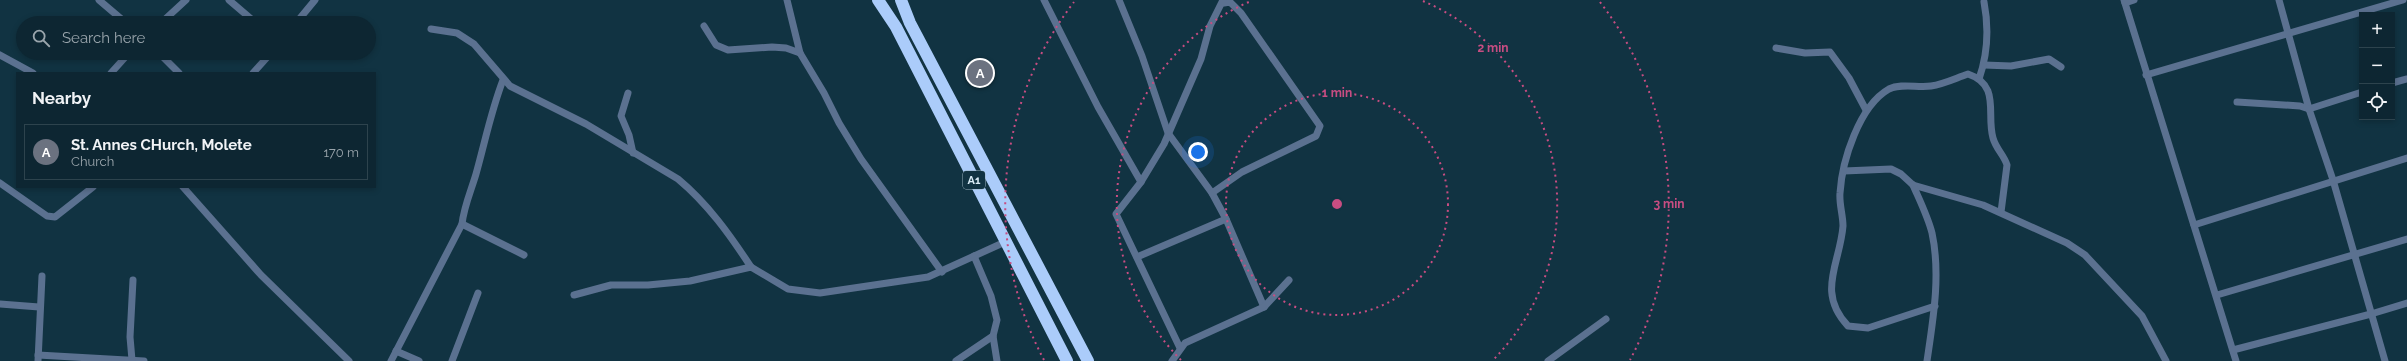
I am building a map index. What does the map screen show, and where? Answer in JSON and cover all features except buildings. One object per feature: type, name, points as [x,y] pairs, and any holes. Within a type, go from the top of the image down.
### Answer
[{"type":"highway","name":"A1","points":[[878,0],[899,33],[1005,242],[1068,361]]},
{"type":"highway","name":"A1","points":[[901,0],[910,23],[1088,361]]},
{"type":"street","points":[[99,0],[118,16]]},
{"type":"street","points":[[169,16],[186,0]]},
{"type":"street","points":[[229,0],[248,16]]},
{"type":"street","points":[[302,16],[315,0]]},
{"type":"street","points":[[786,0],[800,53],[824,93],[839,123],[861,159],[942,272]]},
{"type":"street","points":[[1044,0],[1098,107],[1141,182]]},
{"type":"street","points":[[1119,0],[1142,56],[1168,133],[1212,193],[1226,219],[1264,307]]},
{"type":"street","points":[[2134,0],[2125,1],[2146,75],[2236,361]]},
{"type":"street","points":[[2279,0],[2308,109],[2333,180],[2353,255],[2385,361]]},
{"type":"street","points":[[2146,75],[2403,0]]},
{"type":"street","points":[[1180,348],[1138,257],[1116,214],[1141,182],[1158,156],[1201,59],[1210,26],[1223,1],[1230,2],[1241,13],[1320,126],[1316,136],[1242,172],[1212,193]]},
{"type":"street","points":[[1979,79],[1984,65],[1988,36],[1984,2]]},
{"type":"street","points":[[704,26],[716,45],[728,50],[772,47],[786,48],[800,53]]},
{"type":"street","points":[[431,29],[457,34],[474,44],[498,69],[503,80],[517,90],[586,124],[691,190],[726,228],[751,267],[788,289],[815,293],[911,281],[942,272],[1005,242]]},
{"type":"street","points":[[1776,48],[1805,53],[1830,52],[1849,78],[1866,110]]},
{"type":"street","points":[[0,55],[31,72]]},
{"type":"street","points":[[1984,65],[2011,66],[2049,59],[2061,67]]},
{"type":"street","points":[[112,72],[123,60]]},
{"type":"street","points":[[166,60],[178,72]]},
{"type":"street","points":[[254,72],[265,60]]},
{"type":"street","points":[[1935,306],[1861,329],[1848,326],[1838,315],[1833,306],[1833,270],[1843,227],[1840,193],[1844,171],[1866,110],[1889,89],[1930,86],[1968,74],[1979,79],[1991,98],[1992,137],[1996,148],[2007,165],[2001,212]]},
{"type":"street","points":[[2395,82],[2407,79]]},
{"type":"street","points":[[391,361],[462,224],[464,211],[476,175],[491,110],[503,80]]},
{"type":"street","points":[[628,93],[621,116],[629,135],[633,153]]},
{"type":"street","points":[[2237,102],[2300,106],[2308,109],[2359,93]]},
{"type":"street","points":[[2194,225],[2333,180],[2407,158]]},
{"type":"street","points":[[1844,171],[1891,169],[1905,176],[1913,185],[1932,234],[1935,260],[1935,306],[1927,361]]},
{"type":"street","points":[[0,182],[47,216],[54,217],[92,188]]},
{"type":"street","points":[[1913,185],[1959,196],[2001,212],[2067,243],[2085,255],[2142,316],[2166,361]]},
{"type":"street","points":[[183,188],[261,275],[349,361]]},
{"type":"street","points":[[1138,257],[1226,219]]},
{"type":"street","points":[[462,224],[524,255]]},
{"type":"street","points":[[2216,295],[2407,239]]},
{"type":"street","points":[[974,256],[991,296],[997,320],[993,336],[996,361]]},
{"type":"street","points":[[574,295],[611,285],[648,285],[690,281],[751,267]]},
{"type":"street","points":[[42,276],[39,308],[38,358],[144,361]]},
{"type":"street","points":[[132,360],[130,337],[133,280]]},
{"type":"street","points":[[1172,361],[1180,348],[1191,339],[1264,307],[1289,280]]},
{"type":"street","points":[[452,361],[478,293]]},
{"type":"street","points":[[2233,350],[2371,314],[2407,303]]},
{"type":"street","points":[[0,304],[39,308]]},
{"type":"street","points":[[1548,361],[1606,319]]},
{"type":"street","points":[[956,361],[993,336]]},
{"type":"street","points":[[396,351],[419,361]]},
{"type":"place","name":"St. Annes CHurch, Molete","points":[[980,73]]}]
